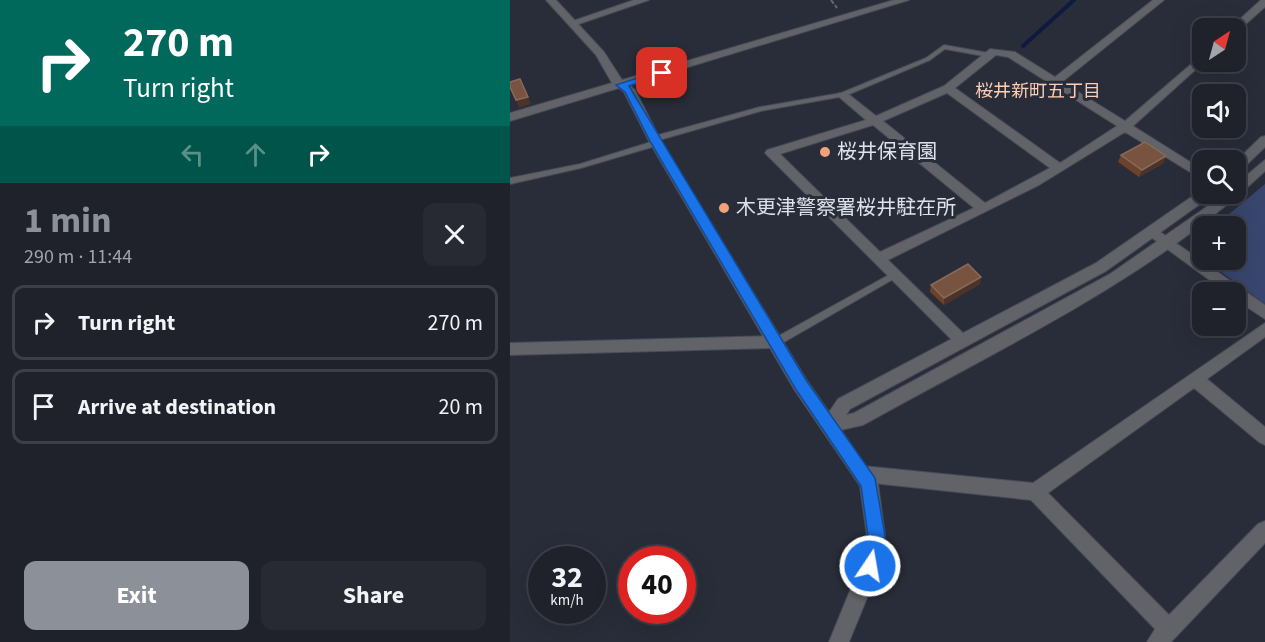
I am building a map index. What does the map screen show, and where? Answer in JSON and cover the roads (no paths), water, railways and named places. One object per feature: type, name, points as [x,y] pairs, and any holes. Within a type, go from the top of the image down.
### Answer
[{"type":"street","points":[[551,0],[600,54],[615,80],[629,90],[655,141],[776,342],[869,484],[876,536],[870,566],[839,642]]},
{"type":"street","points":[[572,23],[644,0]]},
{"type":"street","points":[[510,117],[904,0]]},
{"type":"street","points":[[1055,82],[1159,0]]},
{"type":"street","points":[[1246,19],[1265,2]]},
{"type":"street","points":[[961,340],[771,153],[874,121],[948,88],[994,51],[1011,54],[1192,169]]},
{"type":"street","points":[[878,260],[984,209],[1059,168],[1125,127],[1192,67]]},
{"type":"street","points":[[948,88],[1059,168]]},
{"type":"street","points":[[843,95],[984,209]]},
{"type":"street","points":[[1246,158],[1265,140]]},
{"type":"street","points":[[1246,182],[1265,164]]},
{"type":"street","points":[[829,425],[844,404],[1101,267],[1192,204]]},
{"type":"street","points":[[829,425],[857,420],[1115,278],[1219,204]]},
{"type":"street","points":[[1153,232],[1265,313]]},
{"type":"street","points":[[863,474],[1035,492],[1265,329]]},
{"type":"street","points":[[510,349],[776,342]]},
{"type":"street","points":[[1195,379],[1265,437]]},
{"type":"street","points":[[1035,492],[1163,636],[1265,530]]},
{"type":"lane","points":[[510,181],[582,166],[760,109],[843,95],[928,59],[944,47],[989,55]]},
{"type":"lane","points":[[776,342],[894,275]]},
{"type":"waterway","points":[[1023,46],[1074,0]]},
{"type":"place","name":"桜井保育園","points":[[825,152]]},
{"type":"place","name":"木更津警察署桜井駐在所","points":[[724,208]]},
{"type":"district","name":"桜井新町五丁目","points":[[1038,91]]}]
